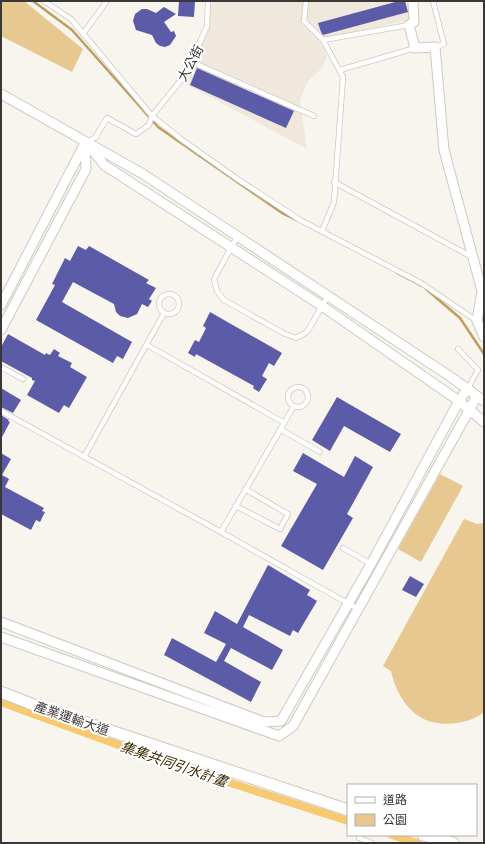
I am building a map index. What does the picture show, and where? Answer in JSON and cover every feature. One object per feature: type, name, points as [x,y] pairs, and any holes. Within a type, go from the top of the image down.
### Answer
[{"type":"street","points":[[414,1],[414,22],[409,25],[415,48],[435,47],[444,150],[483,290],[477,321],[484,337]]},
{"type":"street","points":[[1,94],[143,174],[238,235],[468,388],[481,399],[469,410],[293,726],[279,736],[1,637]]},
{"type":"street","points":[[86,142],[104,165],[322,306],[459,401],[484,422]]},
{"type":"street","points":[[1,305],[86,142]]},
{"type":"street","points":[[1,330],[86,169],[86,142]]},
{"type":"street","points":[[1,622],[264,722],[281,721],[371,564],[459,401],[468,388]]},
{"type":"street","points":[[24,646],[27,632]]},
{"type":"street","points":[[106,674],[109,663]]},
{"type":"street","name":"產業運輸大道","points":[[1,692],[39,707],[347,810]]},
{"type":"street","points":[[427,836],[453,843]]},
{"type":"lane","points":[[44,1],[71,20],[152,116],[236,178],[300,220],[421,283],[477,321]]},
{"type":"lane","points":[[83,34],[107,1]]},
{"type":"lane","name":"大公街","points":[[86,142],[95,138],[107,118],[136,134],[149,124],[152,116],[186,74],[192,62],[207,26],[208,1]]},
{"type":"lane","points":[[306,1],[304,21],[323,40],[343,77],[334,182],[334,202],[322,231]]},
{"type":"lane","points":[[433,1],[444,44],[435,47]]},
{"type":"lane","points":[[323,40],[409,25]]},
{"type":"lane","points":[[340,70],[415,48]]},
{"type":"lane","points":[[192,62],[314,116]]},
{"type":"lane","points":[[334,182],[473,258]]},
{"type":"lane","points":[[238,235],[214,279],[216,291],[224,300],[283,333],[296,338],[307,332],[328,296]]},
{"type":"lane","points":[[164,294],[171,294],[177,297],[180,304],[177,311],[171,314],[164,313],[160,307],[160,300],[164,294]]},
{"type":"lane","points":[[84,457],[164,313]]},
{"type":"lane","points":[[147,345],[283,422]]},
{"type":"lane","points":[[458,349],[478,370],[468,388]]},
{"type":"lane","points":[[1,367],[23,379]]},
{"type":"lane","points":[[300,386],[306,390],[309,397],[306,404],[300,408],[294,406],[288,400],[288,393],[292,387],[300,386]]},
{"type":"lane","points":[[221,532],[283,422],[294,406]]},
{"type":"lane","points":[[1,411],[358,609]]},
{"type":"lane","points":[[280,429],[320,452]]},
{"type":"lane","points":[[236,506],[280,529],[288,514],[245,489]]},
{"type":"lane","points":[[343,548],[371,564]]},
{"type":"lane","points":[[360,836],[359,838],[372,843]]},
{"type":"shaded area","points":[[212,1],[410,1],[410,20],[319,39],[327,56],[322,68],[307,82],[300,101],[307,149],[186,84]]},
{"type":"green space","points":[[1,1],[24,1],[83,49],[72,72],[1,36]]},
{"type":"green space","points":[[440,474],[463,486],[421,562],[398,549]]},
{"type":"green space","points":[[464,519],[477,524],[484,523],[484,712],[470,720],[462,722],[453,724],[435,723],[420,717],[409,708],[398,691],[391,671],[383,666]]},
{"type":"building","points":[[179,1],[195,1],[194,17],[178,16]]},
{"type":"building","points":[[399,1],[405,1],[408,12],[323,35],[318,23]]},
{"type":"building","points":[[164,7],[176,14],[164,22],[171,32],[174,31],[176,36],[170,45],[165,47],[156,43],[152,35],[136,30],[133,21],[135,14],[142,9],[147,9],[156,13]]},
{"type":"building","points":[[197,68],[294,111],[286,128],[190,85]]},
{"type":"building","points":[[78,246],[86,250],[89,246],[149,280],[146,283],[156,288],[149,299],[152,301],[148,307],[142,304],[137,314],[128,318],[120,316],[116,312],[114,304],[73,282],[62,302],[132,342],[123,359],[117,356],[113,363],[36,320],[55,285],[52,284],[65,258],[70,261]]},
{"type":"building","points":[[210,312],[282,353],[274,366],[269,363],[262,376],[267,379],[259,392],[253,388],[254,386],[196,354],[195,357],[188,353],[195,340],[199,342],[206,328],[203,326]]},
{"type":"building","points":[[8,334],[45,355],[46,353],[50,355],[54,349],[60,353],[58,356],[72,363],[70,367],[87,377],[69,408],[64,405],[59,413],[27,395],[35,381],[1,361],[1,347]]},
{"type":"building","points":[[1,388],[21,400],[13,413],[1,407]]},
{"type":"building","points":[[337,397],[401,434],[390,452],[344,426],[330,451],[312,440]]},
{"type":"building","points":[[1,415],[10,422],[1,439]]},
{"type":"building","points":[[1,453],[11,459],[2,475],[9,479],[5,487],[44,508],[42,511],[45,512],[40,522],[36,520],[31,530],[1,514]]},
{"type":"building","points":[[303,453],[344,477],[355,456],[373,467],[347,514],[353,518],[323,570],[281,546],[317,484],[293,471]]},
{"type":"building","points":[[268,565],[310,590],[307,595],[317,601],[298,633],[293,630],[290,636],[249,615],[243,627],[283,650],[272,670],[231,648],[224,661],[261,682],[251,702],[164,655],[172,638],[216,662],[226,644],[204,633],[215,611],[237,624]]},
{"type":"building","points":[[410,576],[424,584],[416,597],[402,590]]},
{"type":"waterway","points":[[33,1],[72,30],[158,127],[282,213],[297,220]]},
{"type":"waterway","points":[[397,273],[422,286]]},
{"type":"waterway","points":[[426,289],[460,318],[484,354]]},
{"type":"waterway","name":"集集共同引水計畫","points":[[1,702],[157,759],[347,821]]},
{"type":"waterway","name":"集集共同引水計畫","points":[[395,836],[417,843]]}]
